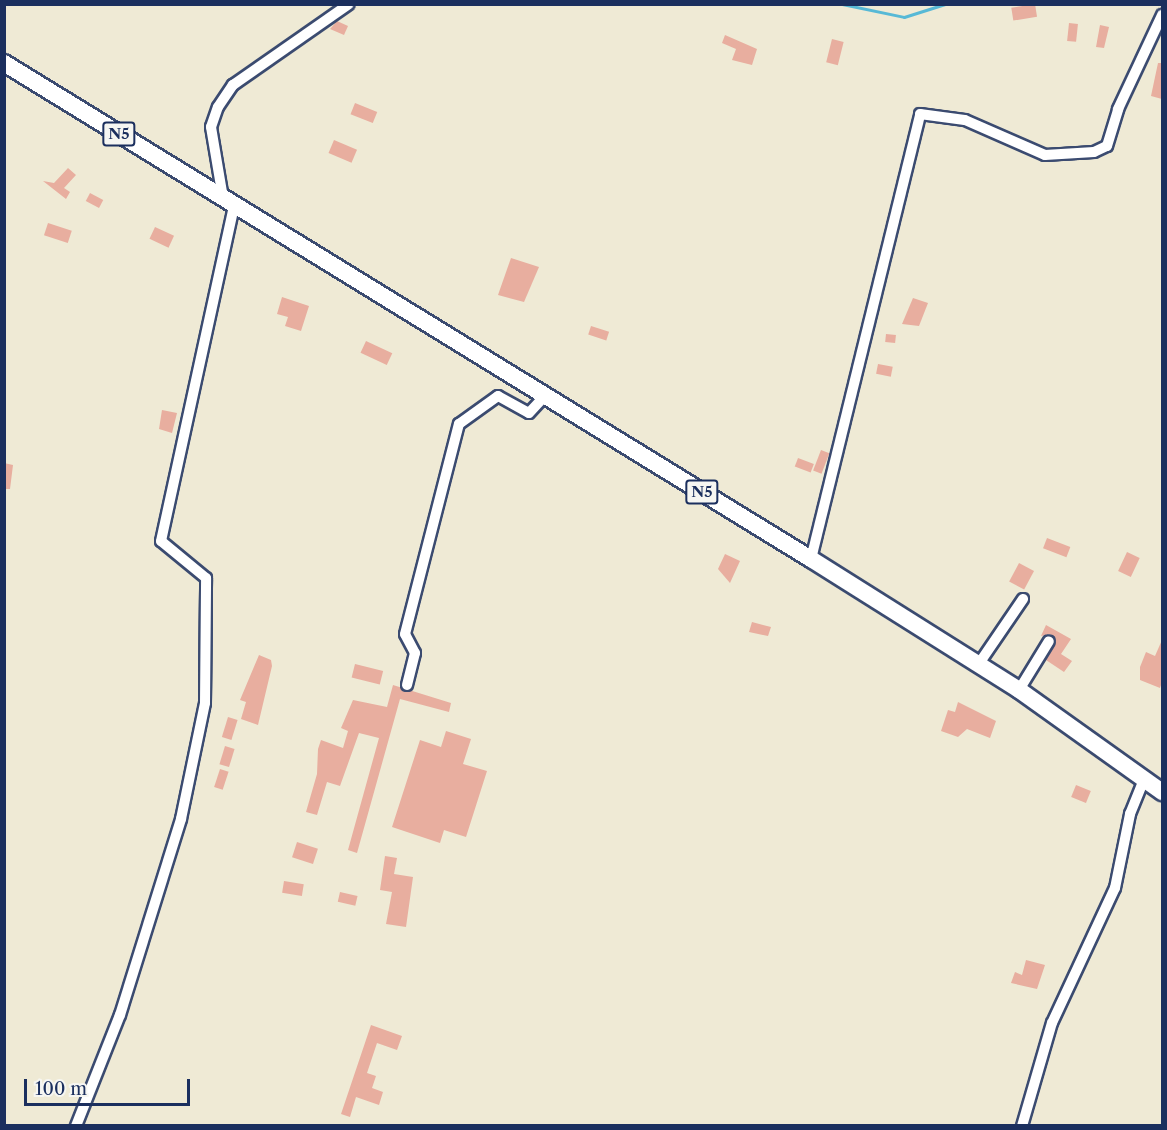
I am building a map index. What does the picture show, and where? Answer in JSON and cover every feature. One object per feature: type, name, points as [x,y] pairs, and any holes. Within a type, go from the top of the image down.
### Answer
[{"type":"highway","name":"N5","points":[[4,63],[811,559],[1019,690],[1162,792]]},
{"type":"street","points":[[76,1125],[120,1015],[181,819],[206,703],[206,578],[161,541],[228,202],[211,127],[218,107],[232,85],[349,4]]},
{"type":"street","points":[[811,559],[920,114],[965,120],[1045,155],[1094,152],[1107,146],[1118,109],[1162,15]]},
{"type":"street","points":[[407,685],[415,653],[405,634],[459,424],[498,396],[529,413],[545,396]]},
{"type":"street","points":[[978,665],[1023,599]]},
{"type":"street","points":[[1019,690],[1049,641]]},
{"type":"street","points":[[1022,1125],[1052,1023],[1115,888],[1130,814],[1144,779]]},
{"type":"building","points":[[1035,4],[1037,17],[1013,21],[1011,8]]},
{"type":"building","points":[[337,21],[348,26],[344,35],[330,29]]},
{"type":"building","points":[[1069,23],[1078,24],[1076,42],[1067,41]]},
{"type":"building","points":[[1100,25],[1109,27],[1104,48],[1096,47]]},
{"type":"building","points":[[725,35],[757,49],[752,65],[732,60],[736,49],[722,43]]},
{"type":"building","points":[[832,39],[844,42],[838,65],[826,62]]},
{"type":"building","points":[[1158,63],[1162,63],[1162,99],[1151,96]]},
{"type":"building","points":[[355,103],[377,112],[373,123],[351,114]]},
{"type":"building","points":[[334,140],[357,150],[352,163],[329,153]]},
{"type":"building","points":[[68,168],[76,175],[64,188],[70,192],[66,199],[43,181],[54,183]]},
{"type":"building","points":[[90,193],[103,200],[99,208],[86,201]]},
{"type":"building","points":[[48,223],[72,231],[68,243],[44,235]]},
{"type":"building","points":[[155,227],[174,236],[169,248],[150,239]]},
{"type":"building","points":[[511,258],[539,267],[524,302],[498,295]]},
{"type":"building","points":[[282,297],[309,306],[301,331],[285,326],[288,317],[277,314]]},
{"type":"building","points":[[913,298],[928,303],[919,326],[902,324]]},
{"type":"building","points":[[591,326],[609,332],[606,340],[588,335]]},
{"type":"building","points":[[886,334],[896,335],[895,343],[885,342]]},
{"type":"building","points":[[366,341],[392,353],[387,365],[361,353]]},
{"type":"building","points":[[878,364],[893,367],[891,377],[876,374]]},
{"type":"building","points":[[162,410],[177,413],[172,433],[159,429]]},
{"type":"building","points":[[821,450],[829,453],[822,474],[813,471]]},
{"type":"building","points":[[798,458],[814,464],[811,472],[795,466]]},
{"type":"building","points":[[4,463],[13,465],[10,489],[4,489]]},
{"type":"building","points":[[1047,538],[1070,547],[1066,557],[1043,548]]},
{"type":"building","points":[[1127,552],[1140,558],[1131,577],[1118,571]]},
{"type":"building","points":[[725,554],[740,561],[730,583],[718,569]]},
{"type":"building","points":[[1019,563],[1034,571],[1024,590],[1009,582]]},
{"type":"building","points":[[752,622],[771,627],[768,636],[749,632]]},
{"type":"building","points":[[1046,625],[1071,639],[1061,654],[1072,661],[1064,672],[1046,660],[1056,641],[1050,634],[1041,636]]},
{"type":"building","points":[[1162,640],[1160,688],[1140,680],[1140,667],[1146,652],[1155,656]]},
{"type":"building","points":[[259,655],[271,660],[272,666],[258,725],[241,719],[246,702],[240,700]]},
{"type":"building","points":[[355,664],[383,671],[380,685],[352,678]]},
{"type":"building","points":[[393,685],[451,703],[449,712],[400,699],[357,853],[348,850],[379,738],[359,733],[340,786],[327,782],[317,815],[306,812],[317,774],[318,749],[321,740],[343,748],[348,731],[341,728],[353,700],[387,707]]},
{"type":"building","points":[[958,702],[996,721],[990,738],[967,729],[958,737],[941,731],[948,710],[955,712]]},
{"type":"building","points":[[228,717],[238,720],[231,740],[222,737]]},
{"type":"building","points":[[446,731],[471,739],[463,764],[487,771],[466,837],[444,830],[440,843],[392,827],[420,740],[441,747]]},
{"type":"building","points":[[225,746],[235,749],[229,767],[219,764]]},
{"type":"building","points":[[220,769],[229,772],[223,790],[214,787]]},
{"type":"building","points":[[1076,785],[1091,791],[1086,803],[1071,797]]},
{"type":"building","points":[[297,842],[318,849],[313,864],[292,857]]},
{"type":"building","points":[[385,856],[397,858],[394,874],[413,877],[406,927],[386,924],[392,892],[380,890]]},
{"type":"building","points":[[284,881],[304,884],[302,896],[282,893]]},
{"type":"building","points":[[340,892],[358,896],[355,906],[338,902]]},
{"type":"building","points":[[1026,960],[1045,965],[1037,989],[1011,983],[1015,972],[1022,975]]},
{"type":"building","points":[[371,1025],[402,1036],[397,1050],[377,1043],[367,1073],[376,1076],[372,1088],[383,1092],[379,1105],[356,1097],[350,1117],[341,1114]]},
{"type":"waterway","points":[[842,4],[904,17],[945,4]]}]
